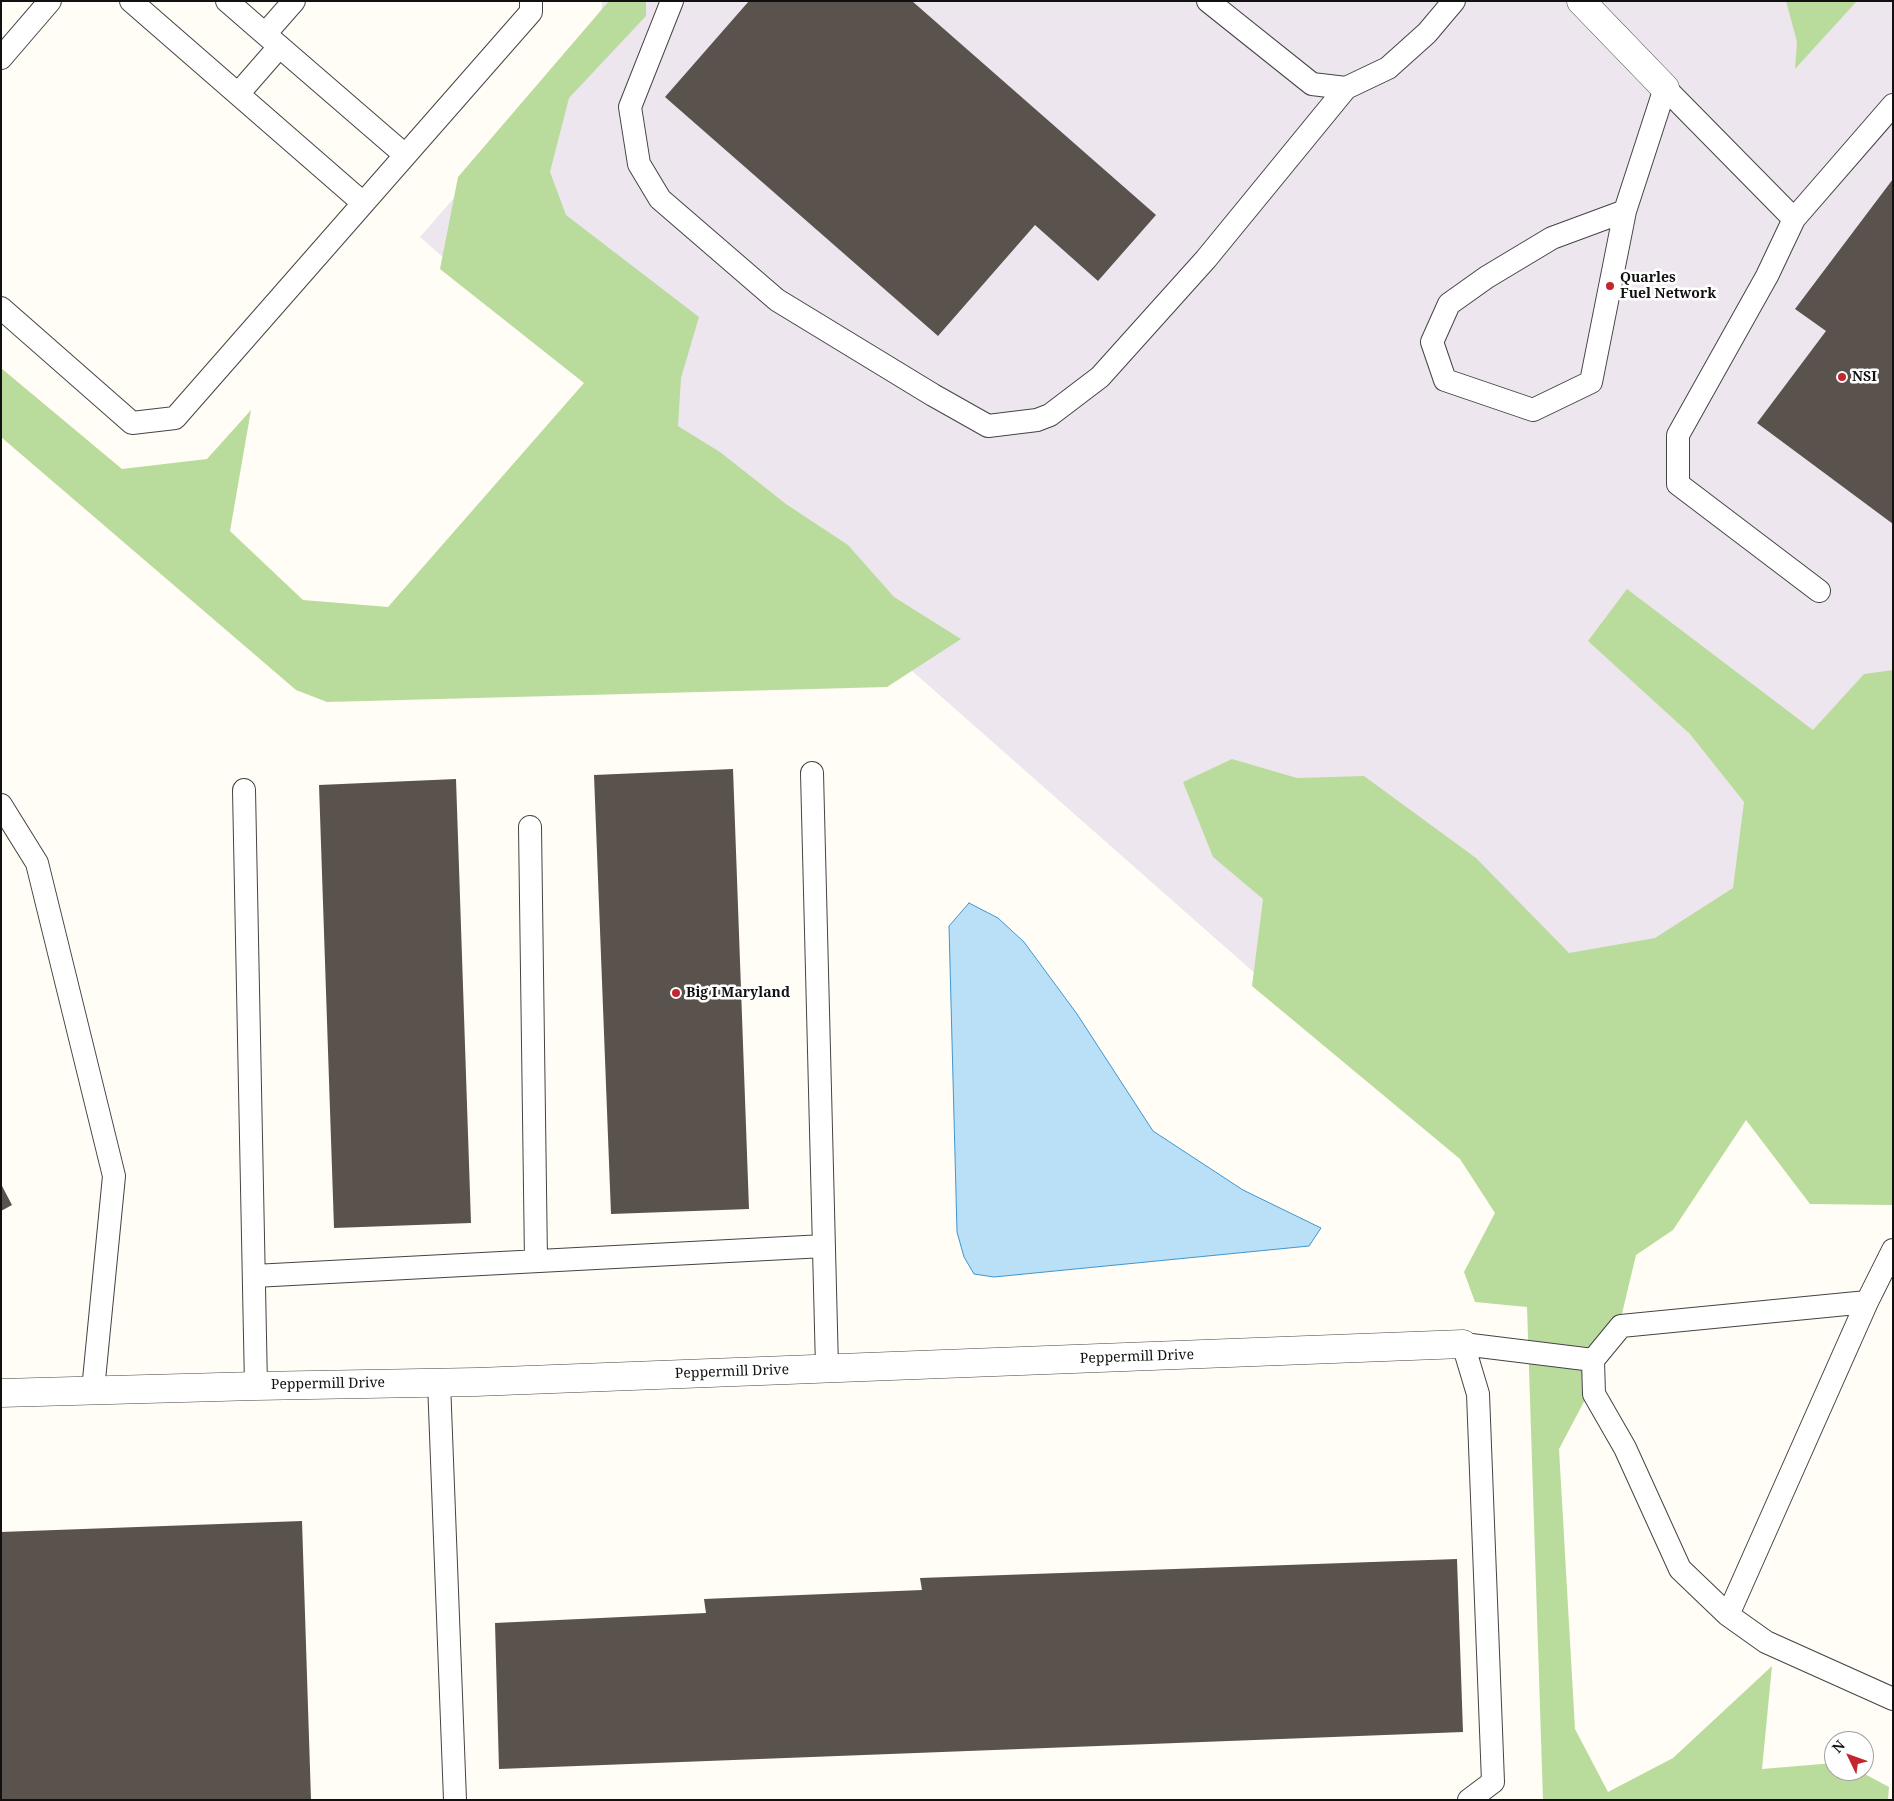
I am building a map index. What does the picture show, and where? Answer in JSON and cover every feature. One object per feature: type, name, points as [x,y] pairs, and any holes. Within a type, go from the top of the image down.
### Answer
[{"type":"street","points":[[1581,1],[1665,88]]},
{"type":"street","name":"Peppermill Drive","points":[[1,1393],[439,1382],[1464,1344]]},
{"type":"lane","points":[[1,58],[50,1]]},
{"type":"lane","points":[[132,1],[363,203]]},
{"type":"lane","points":[[227,1],[405,156]]},
{"type":"lane","points":[[238,94],[272,41],[294,1]]},
{"type":"lane","points":[[1,308],[132,423],[175,418],[531,12],[531,1]]},
{"type":"lane","points":[[672,1],[630,107],[639,164],[660,199],[777,300],[933,395],[988,426],[1036,420],[1050,414],[1100,377],[1206,259],[1346,88],[1388,68],[1427,33],[1454,1]]},
{"type":"lane","points":[[1208,1],[1312,84],[1346,88]]},
{"type":"lane","points":[[1625,211],[1552,238],[1486,277],[1450,304],[1432,342],[1445,380],[1533,410],[1591,382],[1625,211],[1665,88],[1794,219]]},
{"type":"lane","points":[[1819,592],[1678,484],[1678,435],[1767,276],[1794,219],[1893,105]]},
{"type":"lane","points":[[812,773],[827,1368]]},
{"type":"lane","points":[[244,790],[256,1386]]},
{"type":"lane","points":[[1,805],[37,863],[114,1176],[93,1390]]},
{"type":"lane","points":[[530,827],[536,1262]]},
{"type":"lane","points":[[254,1276],[824,1246]]},
{"type":"lane","points":[[1728,1615],[1867,1302],[1893,1250]]},
{"type":"lane","points":[[1867,1302],[1622,1326],[1593,1360],[1594,1394],[1625,1448],[1680,1569],[1728,1615],[1766,1642],[1893,1699]]},
{"type":"lane","points":[[1469,1800],[1493,1782],[1478,1394],[1464,1344],[1593,1360]]},
{"type":"lane","points":[[439,1382],[455,1800]]},
{"type":"shaded area","points":[[602,1],[1893,1],[1893,693],[1512,1200],[420,237],[600,30]]},
{"type":"green space","points":[[609,1],[646,1],[646,16],[569,98],[550,172],[566,215],[699,317],[681,378],[678,426],[720,452],[786,504],[848,545],[894,597],[961,639],[887,687],[327,702],[296,690],[1,437],[1,368],[122,469],[207,459],[251,410],[230,531],[303,600],[388,607],[584,383],[440,269],[458,177]]},
{"type":"green space","points":[[1786,1],[1857,1],[1795,69],[1797,42]]},
{"type":"green space","points":[[1627,589],[1813,730],[1864,674],[1893,670],[1893,1205],[1810,1204],[1746,1120],[1673,1230],[1636,1255],[1615,1343],[1559,1449],[1575,1729],[1608,1792],[1673,1758],[1772,1666],[1762,1769],[1824,1764],[1824,1781],[1874,1781],[1874,1779],[1889,1787],[1888,1800],[1543,1800],[1527,1307],[1475,1302],[1464,1272],[1495,1213],[1460,1159],[1252,986],[1263,899],[1213,857],[1183,782],[1232,759],[1297,778],[1364,776],[1476,858],[1569,953],[1655,938],[1733,888],[1744,802],[1690,734],[1588,641]]},
{"type":"water","points":[[969,903],[998,918],[1024,942],[1077,1014],[1153,1131],[1243,1190],[1321,1228],[1309,1246],[994,1277],[974,1274],[964,1257],[957,1232],[949,926]]},
{"type":"building","points":[[749,1],[912,1],[1156,215],[1098,281],[1035,225],[938,336],[665,97]]},
{"type":"building","name":"NSI","points":[[1893,179],[1893,524],[1757,423],[1826,331],[1795,309]]},
{"type":"building","points":[[733,769],[749,1209],[611,1214],[594,775]]},
{"type":"building","points":[[456,779],[471,1223],[334,1228],[319,785]]},
{"type":"building","points":[[1,1184],[12,1205],[1,1211]]},
{"type":"building","points":[[302,1521],[311,1800],[1,1800],[1,1532]]},
{"type":"building","points":[[1457,1559],[1463,1732],[499,1769],[495,1623],[706,1613],[704,1599],[922,1590],[920,1578]]},
{"type":"place","name":"Quarles Fuel Network","points":[[1610,286]]},
{"type":"place","name":"NSI","points":[[1842,377]]},
{"type":"place","name":"Big I Maryland","points":[[676,993]]}]
